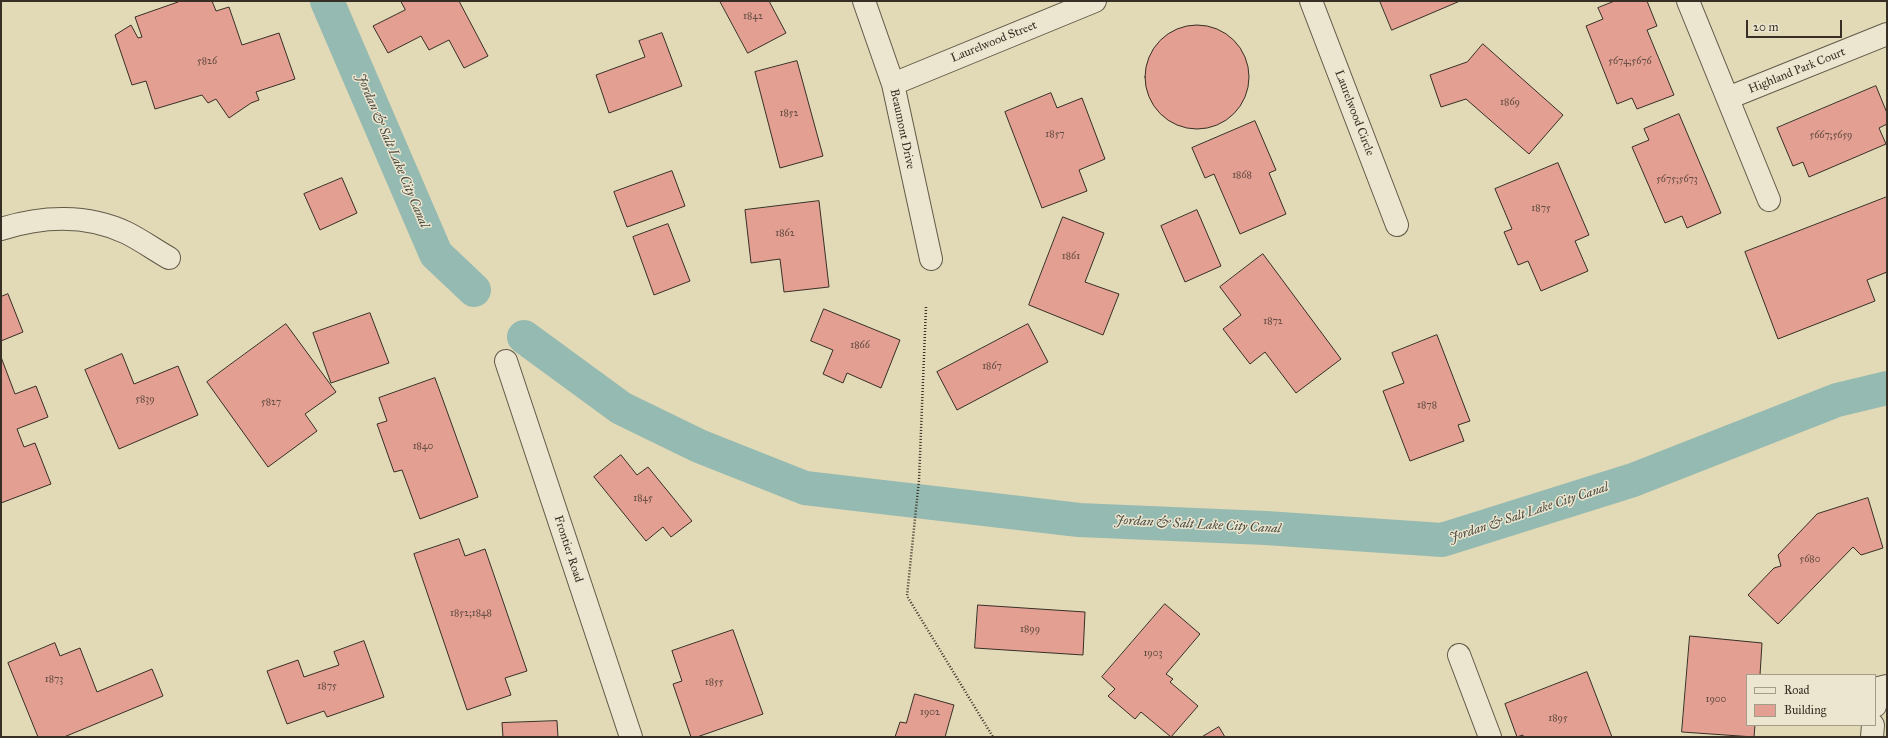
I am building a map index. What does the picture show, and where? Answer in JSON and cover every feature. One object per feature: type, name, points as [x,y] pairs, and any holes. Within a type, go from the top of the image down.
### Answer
[{"type":"street","name":"Beaumont Drive","points":[[864,1],[893,84],[931,259]]},
{"type":"street","name":"Laurelwood Street","points":[[893,84],[1095,1]]},
{"type":"street","name":"Laurelwood Circle","points":[[1311,1],[1398,225]]},
{"type":"street","points":[[1688,1],[1769,200]]},
{"type":"street","name":"Highland Park Court","points":[[1728,98],[1887,34]]},
{"type":"street","points":[[1,229],[38,220],[75,219],[95,222],[127,233],[169,258]]},
{"type":"street","name":"Frontier Road","points":[[506,360],[631,737]]},
{"type":"street","points":[[1459,655],[1490,737]]},
{"type":"street","points":[[1872,737],[1873,726]]},
{"type":"path","points":[[926,307],[919,480],[907,596],[993,737]]},
{"type":"building","points":[[178,1],[212,1],[216,11],[229,7],[242,45],[279,33],[295,79],[256,92],[259,100],[251,103],[229,118],[216,99],[208,103],[202,95],[155,109],[146,81],[132,85],[115,35],[131,25],[138,38],[142,37],[135,17]]},
{"type":"building","points":[[401,1],[459,1],[488,56],[464,68],[449,40],[429,50],[421,36],[388,53],[373,26],[405,10]]},
{"type":"building","points":[[720,1],[769,1],[786,33],[748,53]]},
{"type":"building","points":[[1380,1],[1460,1],[1392,30]]},
{"type":"building","points":[[1615,1],[1647,1],[1657,26],[1647,30],[1674,95],[1637,109],[1632,98],[1617,104],[1586,26],[1603,19],[1598,8]]},
{"type":"building","points":[[1197,25],[1217,29],[1234,40],[1245,57],[1249,77],[1245,97],[1234,114],[1217,125],[1197,129],[1177,125],[1160,114],[1149,97],[1145,77],[1149,57],[1160,40],[1177,29]]},
{"type":"building","points":[[662,33],[682,86],[609,113],[596,75],[645,57],[639,41]]},
{"type":"building","points":[[1483,44],[1563,115],[1529,154],[1466,99],[1441,107],[1430,75],[1467,62]]},
{"type":"building","points":[[797,61],[823,156],[780,168],[755,72]]},
{"type":"building","points":[[1876,86],[1887,113],[1887,124],[1879,128],[1886,144],[1809,177],[1803,162],[1793,166],[1777,128]]},
{"type":"building","points":[[1051,93],[1057,108],[1082,98],[1105,159],[1079,170],[1087,191],[1042,208],[1005,112]]},
{"type":"building","points":[[1679,114],[1721,213],[1687,228],[1682,216],[1665,223],[1632,147],[1649,140],[1644,129]]},
{"type":"building","points":[[1255,121],[1276,170],[1269,173],[1286,214],[1240,234],[1214,174],[1205,178],[1192,148]]},
{"type":"building","points":[[1558,163],[1589,235],[1575,241],[1588,271],[1541,291],[1528,261],[1518,265],[1504,232],[1512,229],[1495,189]]},
{"type":"building","points":[[672,171],[685,206],[627,227],[614,192]]},
{"type":"building","points":[[342,178],[357,213],[320,230],[304,194]]},
{"type":"building","points":[[1887,197],[1887,272],[1867,280],[1875,301],[1778,339],[1745,252]]},
{"type":"building","points":[[819,201],[829,287],[784,292],[780,259],[751,263],[745,210]]},
{"type":"building","points":[[1197,210],[1221,266],[1185,282],[1161,226]]},
{"type":"building","points":[[1063,217],[1104,233],[1085,282],[1119,294],[1103,335],[1029,305]]},
{"type":"building","points":[[668,224],[690,281],[654,295],[633,237]]},
{"type":"building","points":[[1263,254],[1341,359],[1296,393],[1265,352],[1250,364],[1223,329],[1241,315],[1220,287]]},
{"type":"building","points":[[8,294],[23,332],[1,341],[1,297]]},
{"type":"building","points":[[824,309],[900,340],[881,388],[847,373],[843,383],[823,374],[833,350],[811,341]]},
{"type":"building","points":[[370,313],[389,363],[331,383],[313,333]]},
{"type":"building","points":[[286,324],[336,392],[305,414],[317,431],[268,467],[207,382]]},
{"type":"building","points":[[1028,324],[1048,362],[957,410],[937,372]]},
{"type":"building","points":[[1437,335],[1470,421],[1458,425],[1464,441],[1410,461],[1383,391],[1404,383],[1392,353]]},
{"type":"building","points":[[122,354],[134,384],[178,366],[198,415],[119,449],[85,370]]},
{"type":"building","points":[[1,357],[15,394],[36,386],[48,417],[17,429],[24,447],[35,443],[51,484],[1,503]]},
{"type":"building","points":[[435,378],[478,497],[420,519],[402,470],[394,472],[377,424],[387,421],[379,398]]},
{"type":"building","points":[[621,455],[637,475],[648,467],[692,521],[671,537],[663,527],[646,541],[594,477]]},
{"type":"building","points":[[1868,498],[1883,548],[1861,555],[1853,547],[1778,624],[1748,595],[1774,568],[1781,566],[1778,555],[1817,514]]},
{"type":"building","points":[[459,539],[465,556],[485,549],[527,671],[505,678],[511,695],[467,710],[414,554]]},
{"type":"building","points":[[1165,604],[1200,634],[1166,674],[1173,679],[1170,682],[1198,706],[1171,737],[1141,712],[1135,719],[1108,696],[1115,689],[1102,677]]},
{"type":"building","points":[[978,605],[1085,612],[1083,655],[975,648]]},
{"type":"building","points":[[733,630],[763,714],[697,737],[691,737],[673,684],[682,681],[672,651]]},
{"type":"building","points":[[1690,636],[1762,643],[1760,674],[1746,674],[1746,726],[1755,726],[1754,737],[1682,732]]},
{"type":"building","points":[[364,641],[384,697],[327,717],[324,711],[287,724],[267,671],[298,660],[304,677],[339,665],[334,652]]},
{"type":"building","points":[[55,643],[60,656],[80,648],[97,692],[152,669],[163,696],[64,737],[38,737],[8,663]]},
{"type":"building","points":[[1587,672],[1612,737],[1523,737],[1523,735],[1517,737],[1505,704]]},
{"type":"building","points":[[915,694],[954,705],[945,737],[895,737],[900,722],[906,723]]},
{"type":"building","points":[[557,721],[558,737],[503,737],[502,723]]},
{"type":"building","points":[[1219,727],[1225,737],[1202,737]]},
{"type":"waterway","name":"Jordan & Salt Lake City Canal","points":[[327,1],[436,254],[474,290]]},
{"type":"waterway","name":"Jordan & Salt Lake City Canal","points":[[524,337],[621,408],[699,446],[805,488],[1079,520],[1266,528],[1442,540],[1633,480],[1837,400],[1887,388]]}]
